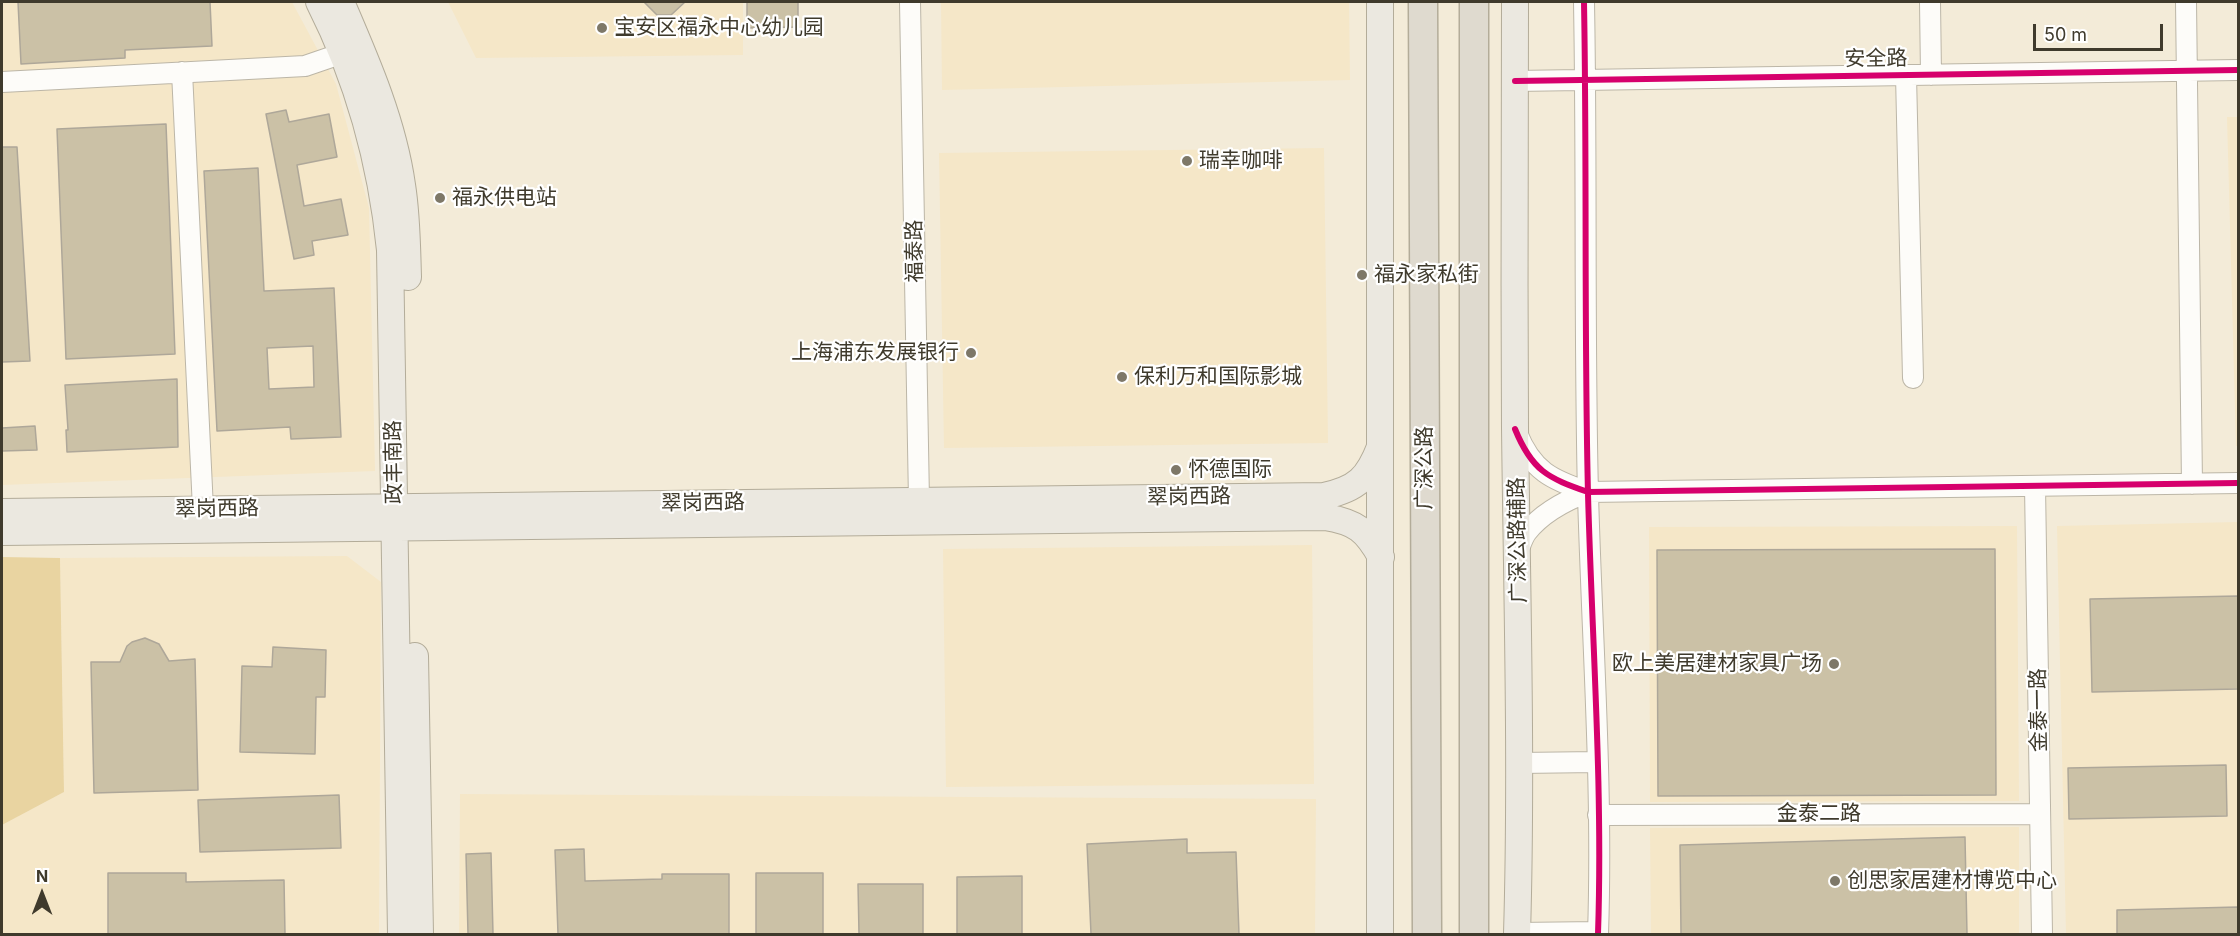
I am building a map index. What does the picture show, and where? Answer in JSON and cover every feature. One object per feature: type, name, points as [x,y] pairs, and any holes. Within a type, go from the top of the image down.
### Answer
[{"type":"highway","points":[[1474,2],[1474,934]]},
{"type":"highway","name":"广深公路","points":[[1422,7],[1427,934]]},
{"type":"main road","name":"政丰南路","points":[[319,2],[343,53],[360,100],[376,154],[385,204],[403,517],[420,934]]},
{"type":"main road","name":"政丰南路","points":[[341,2],[378,94],[392,138],[402,184],[406,222],[401,934]]},
{"type":"main road","points":[[1380,2],[1380,934]]},
{"type":"main road","name":"广深公路辅路","points":[[1515,2],[1515,429],[1519,549],[1517,934]]},
{"type":"main road","name":"翠岗西路","points":[[2,512],[203,509],[403,517],[1276,507],[1345,491],[1361,481],[1373,466],[1380,447]]},
{"type":"main road","name":"翠岗西路","points":[[2,532],[919,501],[1276,507],[1342,520],[1359,527],[1371,539],[1381,557]]},
{"type":"street","name":"福泰路","points":[[910,2],[919,501]]},
{"type":"street","points":[[1517,934],[1598,933],[1597,762],[1588,492],[1584,2]]},
{"type":"street","points":[[1930,2],[1931,75]]},
{"type":"street","points":[[2186,2],[2192,484]]},
{"type":"street","points":[[2,82],[305,66],[343,53]]},
{"type":"street","name":"安全路","points":[[1515,81],[2238,70]]},
{"type":"street","points":[[182,72],[203,509]]},
{"type":"street","points":[[1906,75],[1913,378]]},
{"type":"street","points":[[1515,429],[1523,448],[1538,469],[1560,482],[1588,492]]},
{"type":"street","points":[[1519,549],[1527,532],[1541,519],[1569,499],[1588,492],[2238,483]]},
{"type":"street","name":"金泰一路","points":[[2035,486],[2042,934]]},
{"type":"street","points":[[1519,763],[1597,762]]},
{"type":"street","name":"金泰二路","points":[[1598,815],[2040,814]]},
{"type":"shaded area","points":[[2,2],[292,2],[336,84],[369,208],[375,471],[2,485]]},
{"type":"shaded area","name":"宝安区福永中心幼儿园","points":[[448,2],[743,2],[743,55],[476,58]]},
{"type":"shaded area","points":[[941,2],[1349,2],[1350,80],[942,90]]},
{"type":"shaded area","points":[[2227,117],[2238,117],[2238,446],[2236,446]]},
{"type":"shaded area","points":[[1324,148],[1328,443],[944,448],[939,153]]},
{"type":"shaded area","points":[[2238,522],[2238,934],[2066,934],[2057,526]]},
{"type":"shaded area","name":"欧上美居建材家具广场","points":[[2017,526],[2019,801],[1650,802],[1649,527]]},
{"type":"shaded area","points":[[1312,545],[1314,784],[946,787],[943,549]]},
{"type":"shaded area","points":[[347,556],[381,582],[379,934],[2,934],[2,825],[64,792],[60,558]]},
{"type":"shaded area","points":[[2,557],[60,558],[64,792],[2,825]]},
{"type":"shaded area","points":[[460,794],[1316,799],[1315,934],[459,934]]},
{"type":"shaded area","name":"创思家居建材博览中心","points":[[2019,827],[2019,934],[1651,934],[1650,828]]},
{"type":"building","points":[[18,2],[210,2],[212,46],[125,50],[125,58],[21,64]]},
{"type":"building","points":[[644,2],[685,2],[671,15],[657,15]]},
{"type":"building","points":[[747,2],[798,2],[798,27],[747,28]]},
{"type":"building","points":[[286,110],[289,122],[329,114],[337,157],[297,165],[304,206],[341,199],[348,235],[312,241],[314,255],[294,259],[266,114]]},
{"type":"building","points":[[166,124],[175,354],[66,359],[57,129]]},
{"type":"building","points":[[2,147],[17,147],[30,361],[2,362]]},
{"type":"building","points":[[258,168],[264,291],[334,288],[341,437],[291,439],[290,427],[217,431],[204,171]],"holes":[[[313,346],[314,387],[269,389],[267,348]]]},
{"type":"building","points":[[177,379],[178,447],[67,452],[65,385]]},
{"type":"building","points":[[35,426],[37,450],[2,451],[2,428]]},
{"type":"building","name":"欧上美居建材家具广场","points":[[1995,549],[1996,795],[1658,796],[1657,550]]},
{"type":"building","points":[[2238,596],[2238,689],[2092,692],[2090,599]]},
{"type":"building","points":[[145,638],[159,644],[169,661],[195,659],[198,790],[94,793],[91,662],[120,662],[127,646]]},
{"type":"building","points":[[273,647],[326,650],[325,697],[316,697],[315,754],[240,752],[242,666],[272,667]]},
{"type":"building","points":[[2226,765],[2227,816],[2069,819],[2068,768]]},
{"type":"building","points":[[339,795],[341,848],[200,852],[198,800]]},
{"type":"building","name":"创思家居建材博览中心","points":[[1965,837],[1967,934],[1681,934],[1680,845]]},
{"type":"building","points":[[1187,839],[1187,853],[1236,852],[1239,934],[1091,934],[1087,844]]},
{"type":"building","points":[[584,849],[585,881],[662,879],[662,874],[729,874],[729,934],[558,934],[555,850]]},
{"type":"building","points":[[491,853],[493,934],[468,934],[466,854]]},
{"type":"building","points":[[108,873],[186,873],[186,882],[284,880],[285,934],[108,934]]},
{"type":"building","points":[[756,873],[823,873],[823,934],[756,934]]},
{"type":"building","points":[[1022,876],[1022,934],[957,934],[957,877]]},
{"type":"building","points":[[858,884],[923,884],[923,934],[859,934]]},
{"type":"building","points":[[2238,907],[2238,934],[2117,934],[2117,910]]},
{"type":"cycle path","points":[[1584,2],[1587,432],[1598,769],[1598,934]]},
{"type":"cycle path","points":[[1515,81],[2238,70]]},
{"type":"cycle path","points":[[1515,429],[1528,455],[1543,471],[1562,482],[1588,492],[2238,483]]},
{"type":"place","name":"宝安区福永中心幼儿园","points":[[602,28]]},
{"type":"place","name":"瑞幸咖啡","points":[[1187,161]]},
{"type":"place","name":"福永供电站","points":[[440,198]]},
{"type":"place","name":"福永家私街","points":[[1362,275]]},
{"type":"place","name":"上海浦东发展银行","points":[[971,353]]},
{"type":"place","name":"保利万和国际影城","points":[[1122,377]]},
{"type":"place","name":"怀德国际","points":[[1176,470]]},
{"type":"place","name":"欧上美居建材家具广场","points":[[1834,664]]},
{"type":"place","name":"创思家居建材博览中心","points":[[1835,881]]}]
